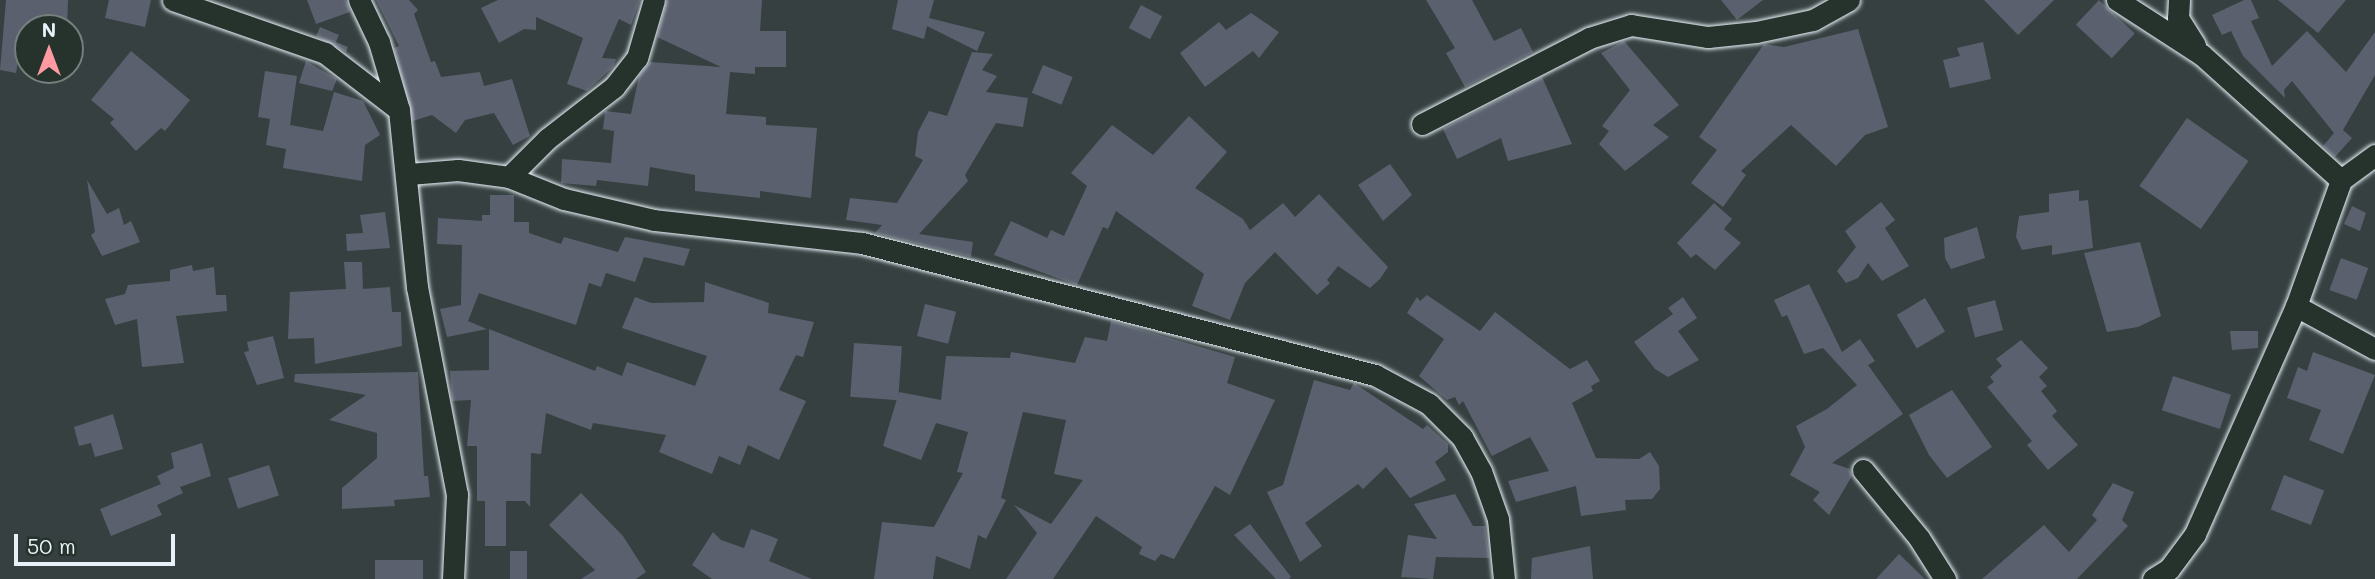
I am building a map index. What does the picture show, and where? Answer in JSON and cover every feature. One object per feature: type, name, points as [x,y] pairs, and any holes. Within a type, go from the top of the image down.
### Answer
[{"type":"street","points":[[173,0],[325,54],[399,110]]},
{"type":"street","points":[[359,0],[379,42],[399,110],[409,174],[417,287],[457,494],[453,579]]},
{"type":"street","points":[[509,177],[547,139],[614,87],[637,58],[654,0]]},
{"type":"street","points":[[1422,124],[1588,38],[1631,25],[1708,37],[1756,32],[1813,20],[1849,0]]},
{"type":"street","points":[[2117,0],[2202,55],[2342,180]]},
{"type":"street","points":[[2179,0],[2178,19],[2202,55]]},
{"type":"street","points":[[2153,579],[2169,569],[2195,534],[2296,306],[2342,180],[2375,155]]},
{"type":"street","points":[[409,174],[458,170],[509,177],[564,199],[654,220],[862,243],[1375,374],[1429,404],[1462,437],[1485,480],[1498,519],[1504,579]]},
{"type":"street","points":[[2296,306],[2375,349]]},
{"type":"street","points":[[1863,470],[1919,538],[1945,579]]},
{"type":"building","points":[[6,0],[68,0],[68,14],[14,14],[14,73],[0,70]]},
{"type":"building","points":[[109,0],[151,0],[145,27],[105,18]]},
{"type":"building","points":[[307,0],[346,0],[350,12],[316,24]]},
{"type":"building","points":[[376,0],[409,0],[418,10],[414,14],[431,62],[435,61],[441,77],[480,72],[484,86],[512,79],[530,136],[513,145],[494,113],[465,120],[456,133],[432,115],[413,121],[394,48],[399,46]]},
{"type":"building","points":[[498,0],[640,0],[631,25],[619,19],[602,58],[616,59],[613,67],[587,91],[567,84],[583,38],[536,17],[536,30],[524,29],[499,43],[481,8]]},
{"type":"building","points":[[667,0],[762,0],[760,31],[786,31],[786,67],[755,67],[755,74],[730,72],[726,114],[766,117],[766,125],[817,128],[811,198],[760,191],[760,198],[695,191],[695,175],[650,167],[648,186],[597,180],[596,186],[561,183],[562,159],[611,163],[614,131],[603,129],[605,111],[631,114],[639,76],[650,62],[721,67],[657,37]]},
{"type":"building","points":[[898,0],[934,0],[929,18],[985,32],[977,51],[927,26],[924,39],[892,29]]},
{"type":"building","points":[[1426,0],[1472,0],[1494,41],[1521,28],[1533,52],[1465,87],[1446,53],[1455,48]]},
{"type":"building","points":[[1721,0],[1763,0],[1737,20]]},
{"type":"building","points":[[1984,0],[2054,0],[2018,35]]},
{"type":"building","points":[[2099,0],[2135,33],[2112,58],[2076,25]]},
{"type":"building","points":[[2244,0],[2251,0],[2259,18],[2251,21],[2272,66],[2307,31],[2346,72],[2375,32],[2375,75],[2343,130],[2352,138],[2335,157],[2323,146],[2334,133],[2292,81],[2284,90],[2285,98],[2243,56],[2231,31],[2222,35],[2212,15]]},
{"type":"building","points":[[2278,0],[2346,0],[2318,33]]},
{"type":"building","points":[[1141,5],[1162,16],[1150,39],[1129,28]]},
{"type":"building","points":[[1251,13],[1279,32],[1259,58],[1253,51],[1205,87],[1180,53],[1219,22],[1226,30]]},
{"type":"building","points":[[320,27],[339,35],[336,42],[348,47],[346,52],[316,36]]},
{"type":"building","points":[[1858,29],[1888,127],[1865,135],[1836,166],[1791,125],[1741,171],[1746,175],[1723,207],[1691,183],[1717,150],[1699,137],[1764,44],[1784,47]]},
{"type":"building","points":[[1624,41],[1679,105],[1653,125],[1669,137],[1625,171],[1599,144],[1609,131],[1602,126],[1630,90],[1601,53]]},
{"type":"building","points":[[1983,42],[1991,79],[1950,88],[1943,60],[1960,56],[1957,48]]},
{"type":"building","points":[[131,51],[190,100],[165,131],[161,128],[136,151],[110,123],[114,119],[91,100]]},
{"type":"building","points":[[972,52],[993,54],[982,70],[997,76],[986,92],[1028,98],[1023,127],[996,123],[965,175],[968,181],[919,234],[973,242],[971,257],[875,233],[882,225],[846,220],[850,198],[897,203],[923,160],[915,156],[918,132],[929,111],[947,116]]},
{"type":"building","points":[[306,61],[337,79],[332,91],[299,83]]},
{"type":"building","points":[[1043,65],[1073,77],[1061,105],[1032,93]]},
{"type":"building","points":[[265,71],[297,76],[290,125],[323,131],[334,92],[363,101],[380,135],[365,145],[362,181],[283,168],[286,149],[266,145],[270,119],[258,117]]},
{"type":"building","points":[[1542,77],[1572,144],[1508,161],[1501,138],[1457,159],[1443,129]]},
{"type":"building","points":[[1189,116],[1227,152],[1195,188],[1243,219],[1250,230],[1283,203],[1295,217],[1319,194],[1388,267],[1380,279],[1370,288],[1338,266],[1327,280],[1330,283],[1317,295],[1275,252],[1245,283],[1230,320],[1192,306],[1204,274],[1116,211],[1108,229],[1103,227],[1077,285],[994,255],[1011,221],[1047,238],[1051,230],[1064,236],[1087,186],[1071,173],[1112,125],[1153,155]]},
{"type":"building","points":[[2187,118],[2248,161],[2201,229],[2139,186]]},
{"type":"building","points":[[1390,164],[1412,195],[1383,221],[1358,185]]},
{"type":"building","points":[[87,180],[107,214],[119,208],[124,225],[131,221],[140,242],[102,256],[91,235],[95,232]]},
{"type":"building","points":[[2079,190],[2079,201],[2088,200],[2093,248],[2052,255],[2052,245],[2022,250],[2016,237],[2019,216],[2049,212],[2049,194]]},
{"type":"building","points":[[490,195],[514,195],[514,222],[529,222],[529,233],[561,244],[564,237],[618,252],[625,237],[690,249],[684,266],[644,257],[635,282],[606,273],[601,287],[589,283],[576,325],[479,293],[468,321],[487,329],[447,337],[440,309],[461,305],[462,245],[437,244],[438,218],[482,221],[482,215],[490,215]]},
{"type":"building","points":[[1881,202],[1895,220],[1885,228],[1909,266],[1882,281],[1868,263],[1858,278],[1846,283],[1837,271],[1856,247],[1845,231]]},
{"type":"building","points":[[1714,203],[1732,219],[1724,229],[1741,243],[1715,270],[1696,254],[1691,258],[1677,243]]},
{"type":"building","points":[[2352,206],[2366,213],[2360,231],[2344,224]]},
{"type":"building","points":[[385,212],[390,248],[347,251],[346,234],[363,233],[360,215]]},
{"type":"building","points":[[1977,227],[1985,258],[1951,269],[1945,258],[1944,238]]},
{"type":"building","points":[[2140,242],[2161,316],[2138,327],[2107,332],[2084,253]]},
{"type":"building","points":[[2341,258],[2368,268],[2357,300],[2329,290]]},
{"type":"building","points":[[344,262],[362,262],[363,289],[390,287],[392,312],[401,312],[402,346],[315,364],[314,338],[288,339],[290,292],[346,289]]},
{"type":"building","points":[[192,265],[193,271],[214,267],[216,295],[226,295],[227,311],[176,316],[184,363],[142,367],[137,319],[115,325],[105,299],[125,294],[128,285],[170,281],[170,270]]},
{"type":"building","points":[[705,282],[769,303],[768,313],[814,322],[803,357],[796,355],[779,390],[806,401],[779,460],[748,445],[740,465],[719,456],[712,474],[659,452],[666,435],[593,423],[591,430],[546,413],[541,454],[531,453],[530,507],[525,501],[506,501],[506,546],[485,546],[485,501],[477,501],[477,446],[467,446],[471,400],[452,401],[450,371],[489,370],[489,329],[595,371],[597,366],[622,376],[627,362],[695,386],[707,356],[622,328],[635,297],[651,303],[704,302]]},
{"type":"building","points":[[1809,284],[1842,352],[1860,339],[1875,361],[1868,365],[1903,414],[1832,463],[1850,469],[1852,476],[1829,515],[1813,500],[1820,492],[1790,475],[1805,447],[1796,426],[1827,409],[1857,385],[1823,348],[1804,354],[1787,315],[1782,317],[1774,300]]},
{"type":"building","points":[[1427,295],[1480,331],[1495,312],[1570,369],[1587,360],[1600,381],[1591,386],[1593,391],[1572,403],[1596,458],[1639,459],[1650,452],[1659,466],[1660,489],[1652,499],[1625,500],[1626,510],[1581,516],[1576,486],[1516,502],[1508,481],[1549,471],[1530,437],[1492,456],[1463,401],[1459,405],[1455,397],[1447,400],[1419,376],[1444,339],[1407,313],[1417,297],[1420,301]]},
{"type":"building","points":[[1683,297],[1697,318],[1678,331],[1699,360],[1668,377],[1655,369],[1634,342],[1673,314],[1668,308]]},
{"type":"building","points":[[1925,298],[1945,331],[1917,348],[1897,315]]},
{"type":"building","points":[[1995,300],[2003,330],[1975,337],[1967,308]]},
{"type":"building","points":[[925,304],[956,312],[948,344],[917,336]]},
{"type":"building","points":[[1111,321],[1235,357],[1227,383],[1275,400],[1230,495],[1215,486],[1174,559],[1161,554],[1155,561],[1139,554],[1142,547],[1096,516],[1053,579],[1006,579],[1037,533],[1014,505],[1051,524],[1083,480],[1054,474],[1066,420],[1023,412],[1001,498],[1006,500],[986,539],[978,535],[970,569],[936,556],[933,579],[874,579],[882,522],[934,527],[963,473],[957,472],[968,432],[936,423],[921,460],[883,446],[899,392],[941,400],[946,356],[1010,358],[1011,352],[1075,363],[1085,337],[1107,341]]},
{"type":"building","points":[[2230,331],[2258,331],[2258,348],[2232,350]]},
{"type":"building","points":[[273,336],[284,378],[257,385],[244,352],[249,351],[247,342]]},
{"type":"building","points":[[2021,340],[2048,368],[2039,377],[2047,386],[2041,391],[2057,411],[2052,416],[2078,445],[2048,470],[2027,445],[2032,441],[1987,387],[1994,382],[1990,377],[2002,366],[1996,359]]},
{"type":"building","points":[[854,343],[902,346],[898,400],[850,397]]},
{"type":"building","points":[[2313,352],[2375,375],[2343,454],[2309,440],[2321,410],[2287,398],[2298,367],[2307,371]]},
{"type":"building","points":[[418,372],[424,476],[428,476],[430,497],[394,500],[395,506],[342,509],[342,488],[377,458],[377,433],[329,420],[366,395],[294,382],[295,374]]},
{"type":"building","points":[[2173,376],[2231,395],[2220,429],[2162,410]]},
{"type":"building","points":[[1314,380],[1350,390],[1354,383],[1423,429],[1427,425],[1448,444],[1448,452],[1435,462],[1446,480],[1410,498],[1386,467],[1363,489],[1358,484],[1305,523],[1322,546],[1300,562],[1267,492],[1283,485]]},
{"type":"building","points":[[1952,390],[1992,447],[1947,478],[1929,455],[1909,415]]},
{"type":"building","points":[[113,414],[123,449],[95,457],[91,443],[79,446],[74,427]]},
{"type":"building","points":[[202,443],[211,476],[180,487],[183,493],[157,505],[162,515],[111,536],[100,509],[161,484],[157,476],[174,468],[171,453]]},
{"type":"building","points":[[269,465],[279,495],[238,509],[228,478]]},
{"type":"building","points":[[2284,475],[2324,490],[2311,525],[2271,510]]},
{"type":"building","points":[[2113,483],[2134,492],[2122,520],[2128,526],[2077,579],[1982,579],[2044,525],[2069,552],[2097,520],[2092,515]]},
{"type":"building","points":[[581,493],[623,536],[646,572],[636,579],[581,579],[595,570],[549,525]]},
{"type":"building","points":[[1455,494],[1473,526],[1485,526],[1489,558],[1436,557],[1433,579],[1401,577],[1408,535],[1437,539],[1414,504]]},
{"type":"building","points":[[1250,524],[1291,577],[1289,579],[1276,579],[1234,535]]},
{"type":"building","points":[[751,529],[778,539],[769,561],[812,579],[712,579],[692,565],[713,532],[721,540],[744,548]]},
{"type":"building","points":[[1590,546],[1593,579],[1531,579],[1532,558]]},
{"type":"building","points":[[510,551],[527,551],[527,579],[510,579]]},
{"type":"building","points":[[1899,554],[1925,579],[1876,579]]},
{"type":"building","points":[[375,560],[423,560],[423,579],[375,579]]}]
